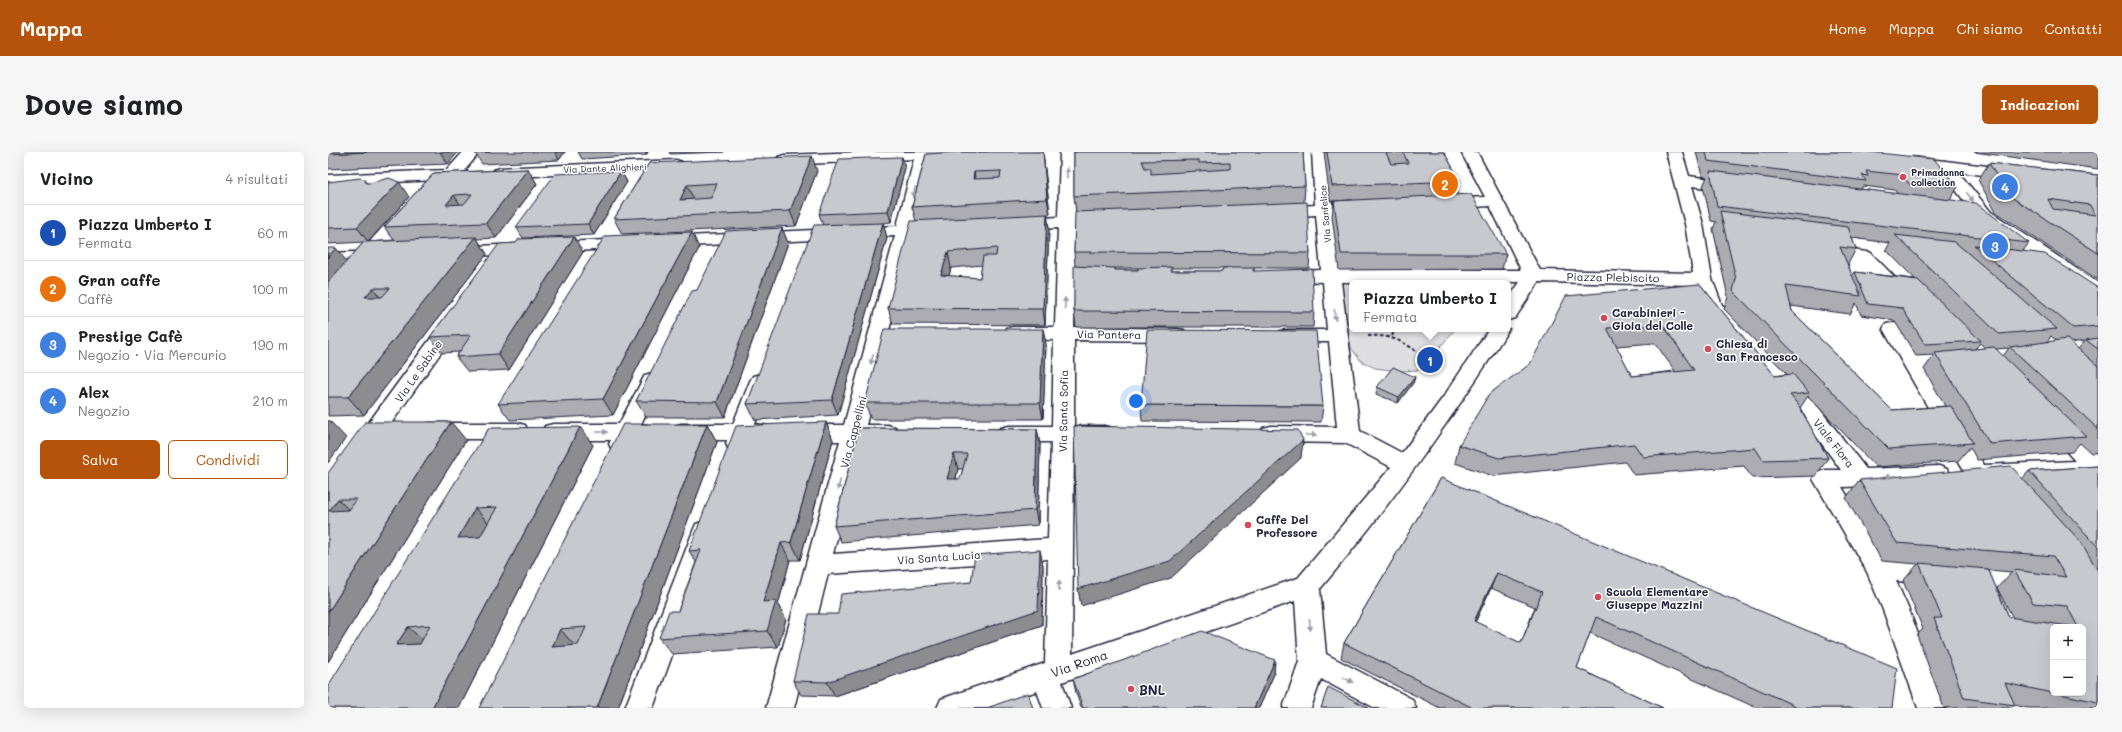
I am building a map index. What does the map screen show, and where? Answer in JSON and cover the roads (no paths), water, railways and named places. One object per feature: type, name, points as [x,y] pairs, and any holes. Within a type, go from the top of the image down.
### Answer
[{"type":"street","points":[[437,192],[472,152]]},
{"type":"street","points":[[551,188],[578,152]]},
{"type":"street","points":[[773,158],[839,158],[923,153],[978,152]]},
{"type":"street","name":"Via Santa Sofia","points":[[1057,708],[1052,673],[1058,626],[1068,152]]},
{"type":"street","name":"Via Sanfelice","points":[[1320,152],[1324,210],[1349,435]]},
{"type":"street","points":[[1469,152],[1496,201],[1533,276],[1511,309]]},
{"type":"street","points":[[1674,152],[1682,180],[1702,225],[1702,279]]},
{"type":"street","name":"Via Cappellini","points":[[780,708],[853,433],[888,332],[904,230],[923,153]]},
{"type":"street","points":[[832,179],[839,158]]},
{"type":"street","points":[[639,186],[655,159]]},
{"type":"street","name":"Via Dante Alighieri","points":[[328,180],[565,170],[655,159],[689,165]]},
{"type":"street","points":[[1899,161],[2029,176]]},
{"type":"street","points":[[1945,166],[1985,216],[2098,292]]},
{"type":"street","points":[[1682,180],[1752,188]]},
{"type":"street","points":[[1426,205],[1496,201]]},
{"type":"street","points":[[1261,213],[1378,207]]},
{"type":"street","points":[[1962,213],[1985,216]]},
{"type":"street","points":[[809,242],[819,214]]},
{"type":"street","points":[[1005,225],[1121,220]]},
{"type":"street","points":[[593,265],[617,225]]},
{"type":"street","points":[[442,253],[722,239],[809,242],[904,230],[951,228]]},
{"type":"street","points":[[491,269],[519,231]]},
{"type":"street","points":[[1809,238],[1935,253]]},
{"type":"street","points":[[712,260],[722,239]]},
{"type":"street","points":[[1877,247],[1943,314]]},
{"type":"street","points":[[328,258],[387,252],[363,272]]},
{"type":"street","points":[[2025,264],[2062,268]]},
{"type":"street","points":[[1066,275],[1120,276]]},
{"type":"street","name":"Piazza Plebiscito","points":[[1269,276],[1533,276],[1702,279]]},
{"type":"street","name":"Viale Flora","points":[[1702,279],[1713,307],[1811,413],[1860,478]]},
{"type":"street","name":"Via Le Sabine","points":[[328,496],[463,308]]},
{"type":"street","points":[[1893,329],[1985,473],[2015,496]]},
{"type":"street","points":[[1297,708],[1313,661],[1307,586],[1406,465],[1446,410],[1497,332]]},
{"type":"street","name":"Via Pantera","points":[[995,333],[1197,335]]},
{"type":"street","points":[[1267,336],[1338,336]]},
{"type":"street","points":[[1914,363],[1979,359]]},
{"type":"street","points":[[612,460],[662,360]]},
{"type":"street","points":[[730,462],[765,366]]},
{"type":"street","points":[[480,452],[505,411]]},
{"type":"street","points":[[2042,414],[2098,469]]},
{"type":"street","points":[[376,431],[907,433]]},
{"type":"street","points":[[992,434],[1126,434]]},
{"type":"street","points":[[1253,434],[1349,435],[1406,465]]},
{"type":"street","points":[[1860,478],[2098,469]]},
{"type":"street","name":"Viale Flora","points":[[1860,478],[1825,479],[1878,569],[1896,610],[1932,708]]},
{"type":"street","points":[[639,708],[711,514]]},
{"type":"street","name":"Via Santa Lucia","points":[[818,565],[1060,548]]},
{"type":"street","points":[[1878,569],[2031,582]]},
{"type":"street","name":"Via Roma","points":[[951,708],[1307,586]]},
{"type":"street","points":[[1313,661],[1402,708]]},
{"type":"place","name":"Primadonna collection","points":[[1903,177]]},
{"type":"place","name":"Gran caffe","points":[[1445,184]]},
{"type":"place","name":"Alex","points":[[2005,187]]},
{"type":"place","name":"Prestige Cafè","points":[[1995,246]]},
{"type":"place","name":"Carabinieri - Gioia del Colle","points":[[1604,318]]},
{"type":"place","name":"Chiesa di San Francesco","points":[[1708,349]]},
{"type":"place","name":"Piazza Umberto I","points":[[1430,360]]},
{"type":"place","name":"Caffe Del Professore","points":[[1248,525]]},
{"type":"place","name":"Scuola Elementare Giuseppe Mazzini","points":[[1598,597]]},
{"type":"place","name":"BNL","points":[[1131,689]]}]
